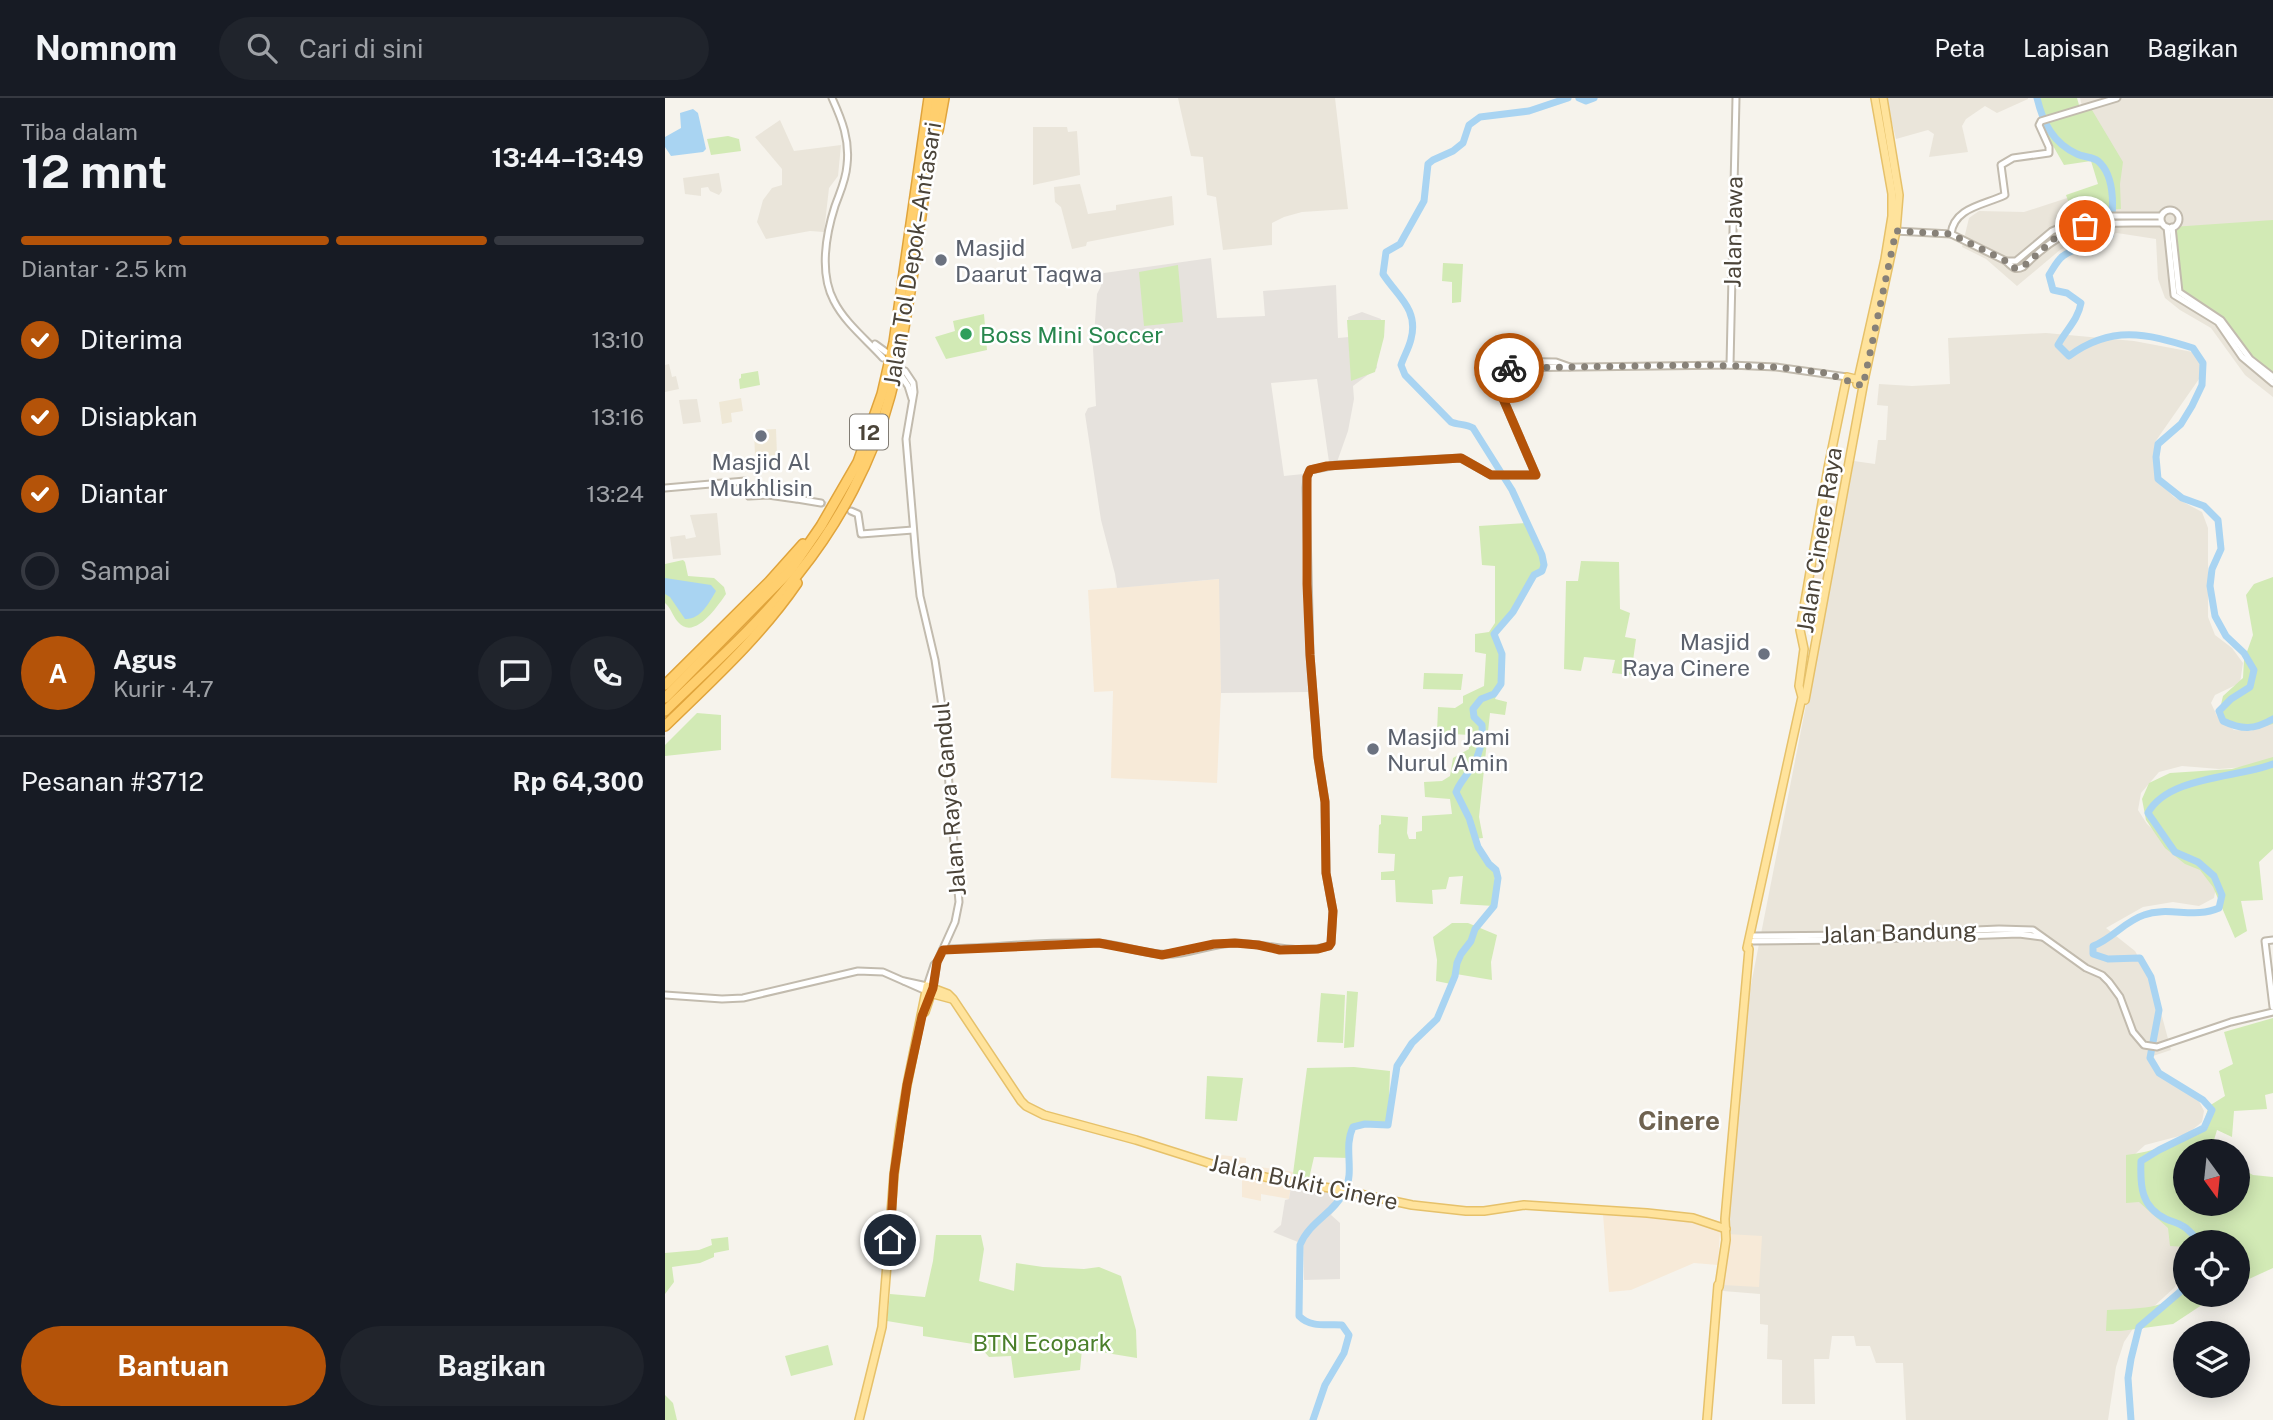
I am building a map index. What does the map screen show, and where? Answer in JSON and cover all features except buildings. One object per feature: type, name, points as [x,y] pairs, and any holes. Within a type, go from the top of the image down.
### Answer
[{"type":"highway","name":"Jalan Tol Depok–Antasari","points":[[665,698],[790,571],[821,526],[857,462],[888,373],[929,98]]},
{"type":"highway","name":"Jalan Tol Depok–Antasari","points":[[665,711],[751,627],[797,575],[823,540],[864,467],[889,399],[902,343],[937,98]]},
{"type":"highway","points":[[926,176],[937,138],[944,98]]},
{"type":"highway","points":[[665,685],[784,567],[808,537],[821,526]]},
{"type":"highway","points":[[665,726],[779,608],[807,569],[823,540]]},
{"type":"main road","points":[[1875,98],[1892,194],[1893,231]]},
{"type":"main road","points":[[1882,98],[1899,195],[1893,231]]},
{"type":"main road","name":"Jalan Cinere Raya","points":[[1749,949],[1752,948],[1795,749],[1842,509],[1861,383],[1893,231]]},
{"type":"main road","points":[[1846,379],[1861,383]]},
{"type":"main road","name":"Jalan Cinere Raya","points":[[1706,1420],[1748,947],[1802,697],[1799,686],[1804,649],[1800,631],[1846,379]]},
{"type":"main road","name":"Jalan Cinere Raya","points":[[1812,644],[1851,438],[1854,434]]},
{"type":"main road","points":[[859,1420],[882,1327],[899,1138],[922,1008],[929,990]]},
{"type":"main road","name":"Jalan Bukit Cinere","points":[[929,990],[953,999],[1021,1101],[1044,1115],[1242,1172],[1437,1209],[1484,1211],[1523,1205],[1560,1207],[1693,1218],[1724,1225]]},
{"type":"street","points":[[832,98],[846,132],[848,164],[844,184],[832,215],[826,265],[834,301],[854,327],[884,355]]},
{"type":"street","name":"Jalan Jawa","points":[[1730,365],[1736,98]]},
{"type":"street","points":[[1951,234],[1954,222],[1966,211],[1977,204],[2004,195],[2001,164],[2013,158],[2049,153],[2039,124],[2041,121],[2117,98]]},
{"type":"street","points":[[2006,261],[2016,261],[2052,231],[2083,218],[2118,216],[2166,223]]},
{"type":"street","points":[[1893,231],[1951,234],[2017,269],[2022,268],[2055,238],[2070,231],[2093,224],[2166,223]]},
{"type":"street","points":[[2166,223],[2179,292],[2221,320],[2250,359],[2273,377]]},
{"type":"street","points":[[2166,223],[2174,295],[2218,322],[2242,357],[2273,383]]},
{"type":"street","points":[[943,950],[1099,943],[1162,955],[1225,944],[1258,945],[1280,950],[1329,946],[1333,911],[1326,873],[1325,802],[1318,757],[1309,641],[1306,488],[1310,470],[1336,465],[1461,458],[1491,475],[1536,475],[1501,394],[1499,364],[1556,362],[1570,367],[1730,365],[1776,367],[1846,379]]},
{"type":"street","name":"Jalan Raya Gandul","points":[[903,374],[913,402],[907,439],[913,530],[920,596],[943,713],[959,902],[955,922],[934,965],[929,990]]},
{"type":"street","points":[[665,488],[745,481],[748,496],[768,495],[821,503]]},
{"type":"street","points":[[851,511],[858,514],[861,534],[913,530]]},
{"type":"street","name":"Jalan Bandung","points":[[1754,938],[1999,929],[2034,931],[2086,968],[2102,975],[2120,997],[2133,1032],[2144,1045],[2157,1047],[2273,1010]]},
{"type":"street","points":[[2273,940],[2265,941],[2273,1010]]},
{"type":"street","name":"Jalan Bukit Cinere","points":[[665,995],[743,998],[857,971],[883,972],[929,990]]},
{"type":"shaded area","points":[[1178,98],[1335,98],[1348,209],[1302,212],[1284,217],[1272,223],[1272,245],[1223,250],[1216,197],[1207,195],[1203,157],[1191,156]]},
{"type":"shaded area","points":[[1886,98],[2028,99],[1997,113],[1985,106],[1966,119],[1962,126],[1968,152],[1929,157],[1934,134],[1928,130],[1896,139]]},
{"type":"shaded area","points":[[2080,98],[2273,99],[2273,397],[2245,375],[2211,328],[2165,298],[2158,279],[2156,239],[2117,233],[2082,239],[2060,250],[2017,286],[1986,259],[1962,247],[1969,218],[1979,211],[2024,212],[2110,184]]},
{"type":"shaded area","points":[[780,120],[794,151],[841,145],[838,176],[829,188],[824,232],[810,231],[766,239],[757,222],[763,200],[772,188],[782,185],[782,169],[755,137]]},
{"type":"shaded area","points":[[1033,127],[1067,127],[1068,132],[1077,131],[1080,175],[1033,185]]},
{"type":"shaded area","points":[[719,173],[722,191],[719,195],[708,187],[701,188],[701,196],[685,194],[683,178]]},
{"type":"shaded area","points":[[1080,184],[1088,214],[1116,210],[1116,205],[1172,196],[1174,225],[1087,242],[1086,246],[1072,249],[1061,207],[1055,202],[1054,187]]},
{"type":"shaded area","points":[[1211,258],[1217,318],[1265,316],[1263,291],[1336,285],[1338,338],[1349,337],[1348,317],[1362,312],[1381,319],[1375,358],[1377,368],[1353,386],[1354,399],[1348,431],[1337,462],[1329,462],[1317,379],[1271,383],[1284,476],[1303,474],[1302,575],[1308,692],[1221,693],[1219,579],[1117,588],[1101,520],[1085,414],[1088,408],[1096,406],[1093,349],[1100,275]]},
{"type":"shaded area","points":[[2046,333],[2134,341],[2198,353],[2203,362],[2199,379],[2155,442],[2156,479],[2174,497],[2202,512],[2208,528],[2208,617],[2215,635],[2232,648],[2243,663],[2240,683],[2215,695],[2211,703],[2217,716],[2234,730],[2251,731],[2273,720],[2273,758],[2257,766],[2219,769],[2182,766],[2159,772],[2141,793],[2138,810],[2147,824],[2183,858],[2207,873],[2216,887],[2214,898],[2199,906],[2173,902],[2143,907],[2106,928],[2135,951],[2153,983],[2171,1050],[2147,1058],[2159,1074],[2198,1099],[2204,1111],[2202,1122],[2187,1134],[2145,1145],[2133,1156],[2179,1230],[2173,1230],[2173,1289],[2138,1321],[2124,1342],[2116,1367],[2108,1420],[1906,1420],[1903,1363],[1876,1363],[1870,1346],[1856,1346],[1854,1336],[1832,1336],[1829,1359],[1814,1359],[1815,1404],[1782,1404],[1782,1360],[1767,1359],[1768,1325],[1760,1324],[1760,1294],[1723,1291],[1747,1005],[1854,461],[1875,464],[1878,440],[1886,440],[1888,406],[1877,405],[1879,384],[1950,384],[1948,338]]},
{"type":"shaded area","points":[[669,364],[679,389],[665,392],[665,365]]},
{"type":"shaded area","points":[[741,398],[743,411],[731,413],[732,422],[722,424],[719,402]]},
{"type":"shaded area","points":[[697,399],[701,422],[683,424],[679,400]]},
{"type":"shaded area","points":[[776,429],[777,455],[755,456],[754,430]]},
{"type":"shaded area","points":[[1825,501],[1838,504],[1822,589],[1809,586]]},
{"type":"shaded area","points":[[717,513],[721,555],[673,559],[670,537],[696,537],[690,515]]},
{"type":"shaded area","points":[[1220,579],[1221,693],[1217,783],[1111,778],[1113,691],[1094,692],[1088,590]]},
{"type":"shaded area","points":[[1221,1155],[1246,1158],[1246,1165],[1293,1172],[1289,1199],[1261,1194],[1261,1201],[1242,1197],[1242,1174],[1217,1167]]},
{"type":"shaded area","points":[[1292,1181],[1343,1191],[1341,1201],[1331,1215],[1340,1223],[1340,1279],[1304,1280],[1303,1244],[1273,1232],[1281,1225],[1285,1200],[1289,1199]]},
{"type":"shaded area","points":[[1603,1214],[1689,1222],[1720,1231],[1718,1265],[1694,1263],[1631,1290],[1609,1292]]},
{"type":"shaded area","points":[[1727,1234],[1762,1236],[1759,1287],[1723,1285]]},
{"type":"green space","points":[[2040,98],[2077,98],[2081,112],[2092,110],[2123,162],[2121,209],[2072,212],[2066,195],[2098,184],[2091,161],[2064,165],[2048,137]]},
{"type":"green space","points":[[728,136],[739,139],[741,151],[711,155],[707,139]]},
{"type":"green space","points":[[2273,220],[2273,377],[2250,359],[2231,332],[2182,295],[2172,227]]},
{"type":"green space","points":[[1443,263],[1463,264],[1461,302],[1452,303],[1452,282],[1442,281]]},
{"type":"green space","points":[[1178,265],[1183,322],[1144,326],[1139,272]]},
{"type":"green space","name":"Boss Mini Soccer","points":[[984,314],[987,350],[946,359],[935,337],[955,331],[953,321]]},
{"type":"green space","points":[[1347,320],[1385,320],[1384,337],[1375,372],[1351,381]]},
{"type":"green space","points":[[758,371],[760,385],[740,389],[741,374]]},
{"type":"green space","points":[[1527,523],[1544,569],[1534,576],[1495,636],[1501,668],[1495,699],[1507,702],[1505,715],[1490,713],[1479,817],[1483,838],[1474,839],[1480,853],[1495,872],[1494,906],[1460,904],[1463,876],[1449,877],[1446,889],[1432,890],[1433,904],[1396,902],[1395,880],[1381,880],[1381,872],[1394,871],[1395,854],[1378,853],[1381,815],[1408,817],[1409,839],[1416,839],[1416,832],[1422,831],[1422,816],[1452,814],[1450,799],[1425,797],[1424,782],[1442,781],[1450,776],[1453,758],[1469,749],[1469,735],[1437,733],[1438,707],[1455,708],[1463,703],[1463,696],[1484,686],[1486,654],[1475,652],[1475,634],[1489,632],[1495,623],[1495,566],[1482,565],[1479,526]]},
{"type":"green space","points":[[683,560],[688,576],[714,578],[724,587],[726,594],[705,620],[691,627],[684,627],[678,622],[665,603],[665,564]]},
{"type":"green space","points":[[1581,561],[1619,562],[1620,609],[1630,613],[1625,637],[1636,639],[1631,675],[1612,673],[1615,660],[1584,657],[1581,671],[1564,669],[1566,581],[1578,581]]},
{"type":"green space","points":[[2273,577],[2273,724],[2257,728],[2237,728],[2219,713],[2223,696],[2243,678],[2244,660],[2253,635],[2246,595],[2254,584]]},
{"type":"green space","points":[[1424,673],[1463,674],[1461,690],[1423,689]]},
{"type":"green space","points":[[697,713],[721,715],[721,750],[665,756],[665,745]]},
{"type":"green space","points":[[2273,757],[2273,849],[2259,862],[2263,900],[2241,901],[2247,931],[2235,938],[2213,887],[2200,870],[2185,864],[2165,848],[2146,820],[2142,799],[2149,783],[2170,773],[2232,769]]},
{"type":"green space","points":[[1452,923],[1468,923],[1497,935],[1491,962],[1492,980],[1456,974],[1451,984],[1436,981],[1437,960],[1433,937]]},
{"type":"green space","points":[[1347,991],[1358,992],[1354,1047],[1344,1048]]},
{"type":"green space","points":[[1321,993],[1345,995],[1343,1043],[1317,1042]]},
{"type":"green space","points":[[2273,1018],[2273,1093],[2265,1095],[2267,1109],[2234,1111],[2232,1137],[2217,1130],[2214,1139],[2180,1139],[2202,1127],[2209,1106],[2225,1096],[2219,1071],[2233,1064],[2224,1032]]},
{"type":"green space","points":[[1354,1067],[1390,1071],[1388,1125],[1365,1124],[1353,1127],[1348,1137],[1349,1158],[1314,1157],[1308,1183],[1292,1181],[1307,1068]]},
{"type":"green space","points":[[1207,1076],[1243,1078],[1237,1121],[1205,1119]]},
{"type":"green space","points":[[2173,1142],[2173,1216],[2251,1216],[2251,1174],[2273,1177],[2273,1268],[2250,1279],[2250,1230],[2173,1230],[2173,1246],[2170,1246],[2168,1228],[2139,1202],[2126,1203],[2126,1155]]},
{"type":"green space","name":"BTN Ecopark","points":[[936,1235],[981,1235],[984,1249],[979,1281],[1014,1291],[1016,1263],[1084,1269],[1099,1267],[1121,1276],[1136,1330],[1137,1358],[1082,1349],[1080,1370],[1014,1378],[1011,1356],[989,1357],[973,1344],[923,1336],[923,1327],[887,1321],[890,1294],[925,1297]]},
{"type":"green space","points":[[728,1237],[729,1250],[714,1253],[714,1257],[700,1263],[672,1267],[674,1282],[665,1294],[665,1253],[699,1250],[712,1245],[711,1239]]},
{"type":"green space","points":[[2173,1298],[2173,1307],[2199,1307],[2178,1321],[2173,1321],[2173,1324],[2106,1331],[2107,1310],[2151,1307]]},
{"type":"green space","points":[[828,1345],[833,1365],[791,1376],[785,1356]]},
{"type":"green space","points":[[665,1395],[673,1403],[677,1420],[665,1420]]},
{"type":"water","points":[[693,109],[698,113],[706,149],[703,152],[671,156],[665,147],[665,137],[681,128],[680,113]]},
{"type":"water","points":[[665,578],[711,585],[716,591],[700,614],[685,619],[665,594]]},
{"type":"waterway","points":[[1469,818],[1456,792],[1480,748],[1482,725],[1474,717],[1473,709],[1481,699],[1494,694],[1501,684],[1502,654],[1494,634],[1513,612],[1534,575],[1542,571],[1544,565],[1512,490],[1473,428],[1451,422],[1405,375],[1401,365],[1411,339],[1412,319],[1405,304],[1383,274],[1386,252],[1400,244],[1424,201],[1428,164],[1463,143],[1469,125],[1480,117],[1529,111],[1568,98]]},
{"type":"waterway","points":[[1579,98],[1586,101],[1594,98]]},
{"type":"waterway","points":[[2037,98],[2042,116],[2055,138],[2079,155],[2098,161],[2104,168],[2112,196],[2110,236],[2098,243],[2068,252],[2049,275],[2053,290],[2067,293],[2081,303],[2075,320],[2058,345],[2069,356],[2099,340],[2114,336],[2144,336],[2193,348],[2203,363],[2202,385],[2192,406],[2181,424],[2158,444],[2158,479],[2182,498],[2204,506],[2218,520],[2221,549],[2212,569],[2210,586],[2215,616],[2226,636],[2244,653],[2254,670],[2250,687],[2231,699],[2219,711],[2223,721],[2248,728],[2273,719]]},
{"type":"waterway","points":[[2188,1230],[2151,1208],[2142,1187],[2141,1161],[2204,1128],[2212,1110],[2203,1100],[2159,1073],[2150,1058],[2159,1010],[2151,977],[2140,958],[2108,959],[2093,954],[2093,946],[2144,915],[2201,912],[2219,908],[2222,895],[2214,876],[2198,862],[2175,852],[2148,813],[2158,801],[2187,785],[2273,764]]},
{"type":"waterway","points":[[1313,1420],[1325,1385],[1344,1353],[1349,1335],[1342,1325],[1314,1324],[1299,1316],[1300,1245],[1309,1230],[1335,1205],[1345,1191],[1353,1127],[1365,1124],[1388,1125],[1397,1066],[1412,1043],[1437,1019],[1461,954],[1471,941],[1475,929],[1494,906],[1498,878],[1496,870],[1478,847],[1470,821]]},
{"type":"waterway","points":[[2131,1420],[2128,1378],[2139,1327],[2173,1298]]},
{"type":"tunnel","points":[[821,503],[851,511]]},
{"type":"way so far","points":[[1509,368],[1697,365],[1776,367],[1825,373],[1863,386],[1896,231],[1951,234],[2017,269],[2023,267],[2055,238],[2085,226]]},
{"type":"place","name":"Masjid Daarut Taqwa","points":[[941,260]]},
{"type":"place","name":"Boss Mini Soccer","points":[[966,334]]},
{"type":"place","name":"Masjid Al Mukhlisin","points":[[761,436]]},
{"type":"place","name":"Masjid Raya Cinere","points":[[1764,654]]},
{"type":"place","name":"Masjid Jami Nurul Amin","points":[[1373,749]]},
{"type":"district","name":"Cinere","points":[[1679,1120]]},
{"type":"route","points":[[890,1240],[894,1174],[907,1085],[922,1016],[943,950],[1099,943],[1162,955],[1214,944],[1258,945],[1280,950],[1329,946],[1333,911],[1326,873],[1325,802],[1311,681],[1307,584],[1308,473],[1310,470],[1327,466],[1461,458],[1491,475],[1536,475],[1499,387],[1499,368],[1509,368]]}]
